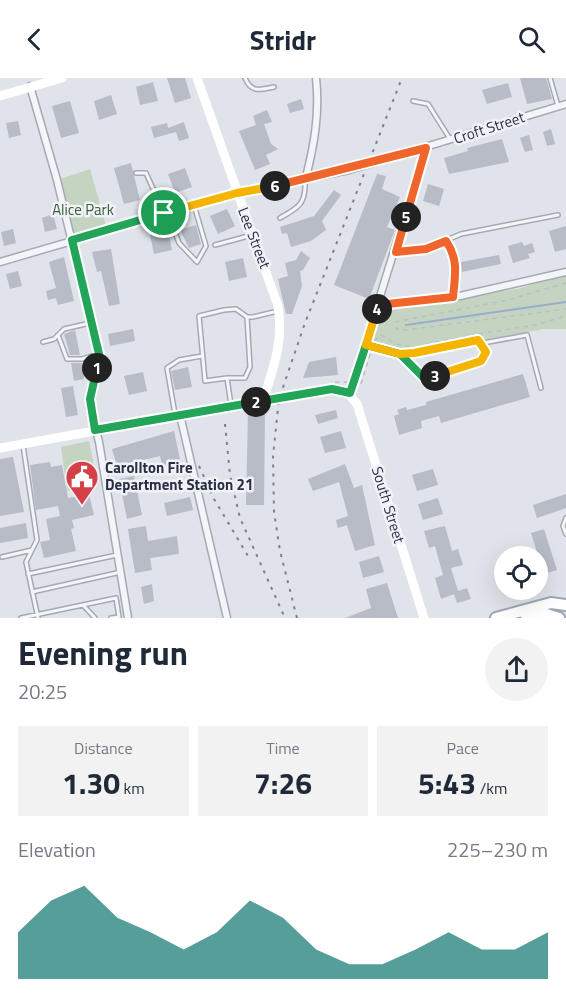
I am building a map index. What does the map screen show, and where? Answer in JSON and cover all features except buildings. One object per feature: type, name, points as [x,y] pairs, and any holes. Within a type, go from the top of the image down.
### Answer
[{"type":"main road","points":[[496,618],[551,603],[566,605]]},
{"type":"main road","points":[[520,618],[538,613],[560,618]]},
{"type":"street","points":[[0,96],[62,78]]},
{"type":"street","name":"Lee Street","points":[[197,78],[279,311],[279,351],[263,401]]},
{"type":"street","points":[[305,181],[314,148],[318,114],[316,78]]},
{"type":"street","points":[[30,86],[72,240],[99,354],[90,399],[92,418],[128,618]]},
{"type":"street","name":"Croft Street","points":[[0,262],[237,193],[305,181],[349,170],[566,104]]},
{"type":"street","points":[[0,448],[332,389],[350,393],[396,252],[426,148]]},
{"type":"street","points":[[378,305],[453,297],[566,272]]},
{"type":"street","name":"South Street","points":[[350,393],[357,404],[424,618]]},
{"type":"street","points":[[178,415],[228,618]]},
{"type":"lane","points":[[245,78],[250,88],[257,91],[274,87]]},
{"type":"lane","points":[[550,78],[558,106]]},
{"type":"lane","points":[[414,101],[428,104],[451,140]]},
{"type":"lane","points":[[136,173],[146,172],[179,243],[197,262],[206,246],[194,205]]},
{"type":"lane","points":[[280,218],[302,205],[305,181]]},
{"type":"lane","points":[[396,252],[426,249],[461,234],[558,215]]},
{"type":"lane","points":[[215,244],[254,235]]},
{"type":"lane","points":[[446,241],[454,256],[457,270],[453,297]]},
{"type":"lane","points":[[247,317],[250,367],[245,378],[205,381],[199,316],[236,309],[247,317],[279,311]]},
{"type":"lane","points":[[43,342],[54,339],[64,328],[92,322]]},
{"type":"lane","points":[[58,335],[64,357],[67,359],[82,359],[99,354]]},
{"type":"lane","points":[[366,345],[400,354],[478,340],[483,343],[527,335],[541,388]]},
{"type":"lane","points":[[400,354],[425,379],[481,361],[486,352],[483,343]]},
{"type":"lane","points":[[178,415],[167,368],[179,360],[202,356]]},
{"type":"lane","points":[[227,378],[231,406]]},
{"type":"lane","points":[[23,444],[37,540],[26,562],[38,616]]},
{"type":"lane","points":[[566,518],[563,526],[566,534]]},
{"type":"lane","points":[[2,556],[34,550]]},
{"type":"lane","points":[[28,574],[118,555]]},
{"type":"lane","points":[[32,592],[121,572]]},
{"type":"lane","points":[[21,618],[116,598],[119,616],[111,618]]},
{"type":"lane","points":[[83,605],[95,618]]},
{"type":"path","points":[[566,283],[508,300],[395,322],[397,329],[406,330],[566,309]]},
{"type":"green space","name":"Alice Park","points":[[90,169],[107,229],[72,240],[57,180]]},
{"type":"green space","points":[[566,273],[566,329],[544,329],[414,353],[400,353],[372,347],[378,305],[518,289]]},
{"type":"green space","points":[[89,441],[98,485],[67,491],[61,447]]},
{"type":"waterway","points":[[406,325],[566,302]]},
{"type":"railway","points":[[297,618],[280,551],[274,512],[273,456],[279,399],[305,323],[402,78]]},
{"type":"railway","points":[[225,424],[230,475],[240,518],[285,618]]},
{"type":"railway","points":[[199,466],[214,499],[248,556]]},
{"type":"place","name":"Carollton Fire Department Station 21","points":[[82,506]]},
{"type":"route","points":[[164,213],[72,240],[99,354],[90,399],[95,430],[322,390],[340,389],[350,393],[366,345],[400,354],[425,379],[481,361],[486,352],[483,343],[478,340],[400,354],[372,347],[366,345],[378,305],[453,297],[457,270],[454,256],[446,241],[426,249],[396,252],[426,148],[305,181],[237,193],[164,213]]}]
